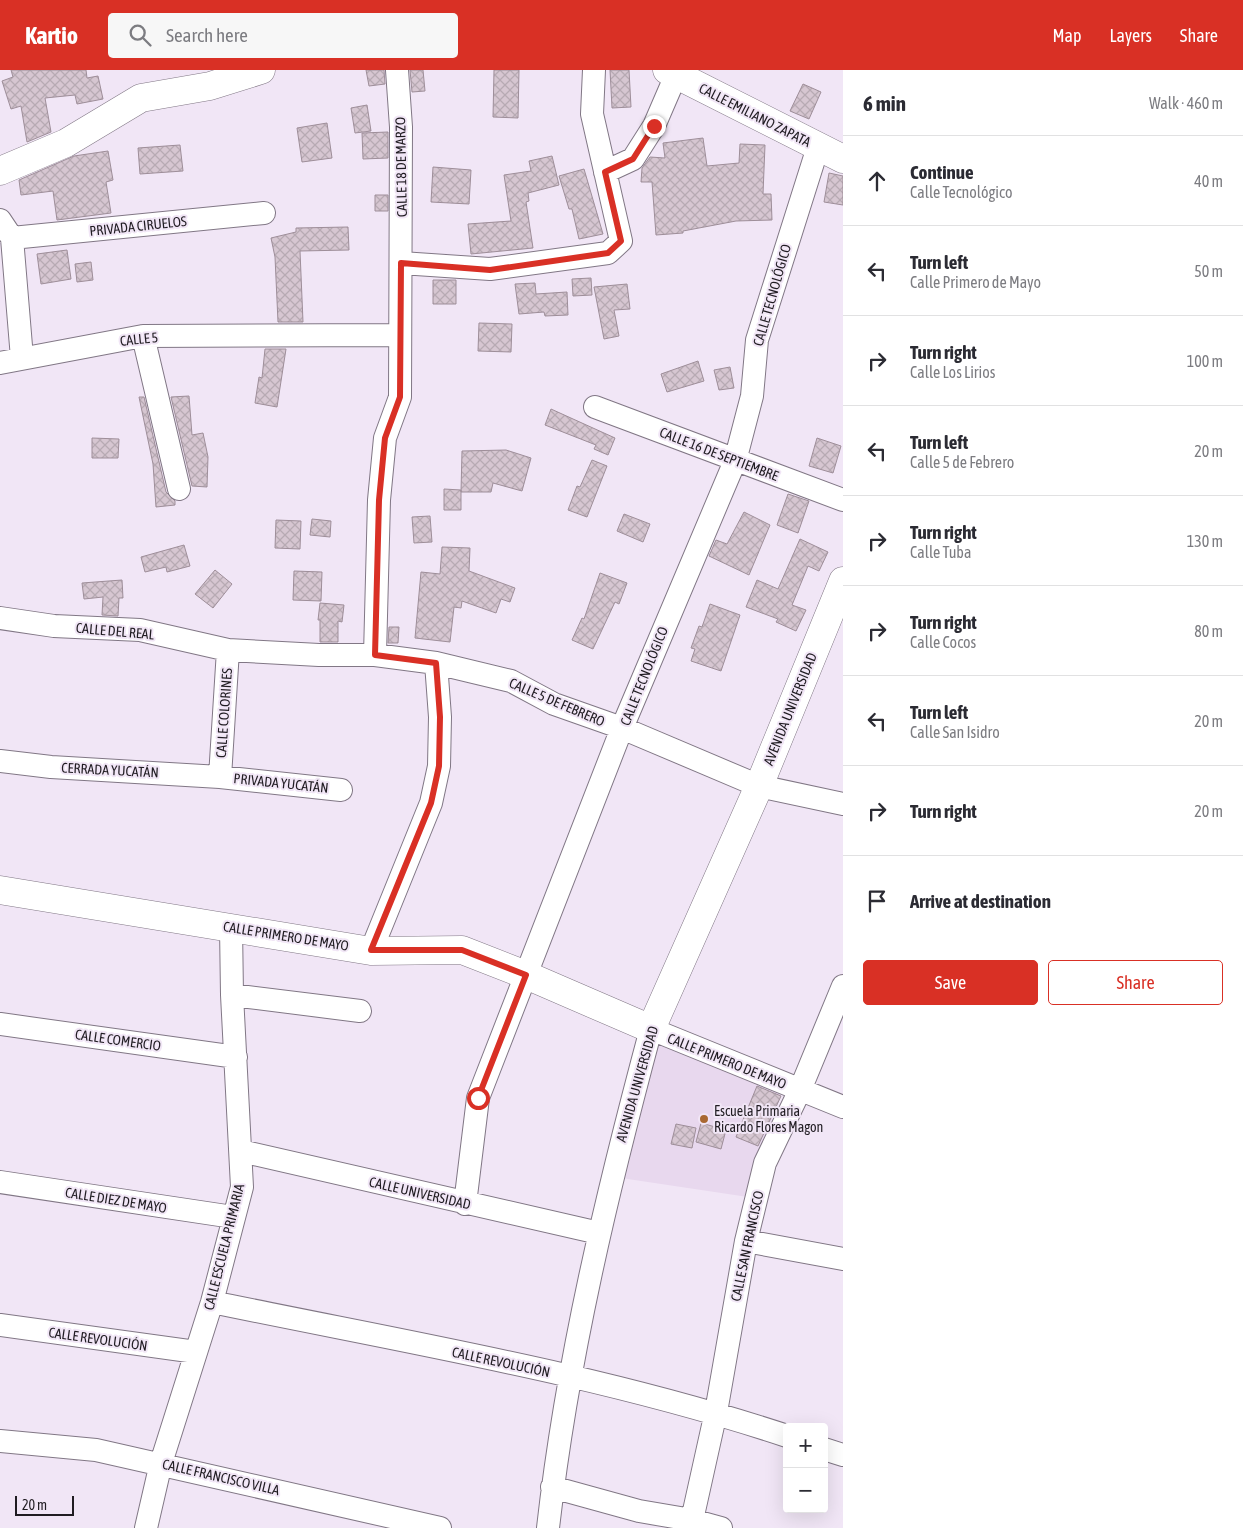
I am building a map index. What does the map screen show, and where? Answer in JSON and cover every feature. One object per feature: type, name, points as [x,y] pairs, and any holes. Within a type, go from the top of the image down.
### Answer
[{"type":"street","points":[[0,171],[66,143],[141,98],[210,86],[261,70]]},
{"type":"street","name":"CALLE 18 DE MARZO","points":[[375,655],[379,500],[385,438],[400,397],[401,127],[397,70]]},
{"type":"street","points":[[401,263],[490,270],[608,253],[621,241],[592,114],[594,70]]},
{"type":"street","points":[[605,172],[633,159],[654,126],[672,72]]},
{"type":"street","name":"CALLE EMILIANO ZAPATA","points":[[672,72],[843,159]]},
{"type":"street","name":"CALLE TECNOLÓGICO","points":[[465,1204],[478,1098],[622,728],[734,461],[752,396],[757,340],[818,146]]},
{"type":"street","name":"PRIVADA CIRUELOS","points":[[12,238],[264,213]]},
{"type":"street","points":[[0,220],[12,238],[22,358]]},
{"type":"street","name":"CALLE 5","points":[[0,363],[143,336],[400,335]]},
{"type":"street","points":[[143,336],[179,489]]},
{"type":"street","name":"CALLE 16 DE SEPTIEMBRE","points":[[595,407],[734,461],[843,500]]},
{"type":"street","name":"AVENIDA UNIVERSIDAD","points":[[548,1528],[552,1487],[571,1376],[599,1233],[651,1030],[759,786],[843,581]]},
{"type":"street","name":"CALLE DEL REAL","points":[[0,618],[54,626],[140,630],[228,650]]},
{"type":"street","name":"CALLE 5 DE FEBRERO","points":[[228,650],[319,655],[375,655],[436,663],[511,681],[554,704],[622,728],[759,786],[843,804]]},
{"type":"street","name":"CALLE COLORINES","points":[[220,777],[228,650]]},
{"type":"street","points":[[371,950],[431,803],[439,756],[440,717],[436,663]]},
{"type":"street","name":"CERRADA YUCATÁN","points":[[0,761],[220,777]]},
{"type":"street","name":"PRIVADA YUCATÁN","points":[[220,777],[341,790]]},
{"type":"street","name":"CALLE PRIMERO DE MAYO","points":[[0,890],[371,950],[462,950],[526,975],[651,1030],[843,1107]]},
{"type":"street","name":"CALLE ESCUELA PRIMARIA","points":[[146,1528],[161,1463],[212,1302],[242,1187],[232,995],[231,927]]},
{"type":"street","name":"CALLE SAN FRANCISCO","points":[[692,1520],[716,1412],[746,1241],[765,1163],[800,1090],[843,986]]},
{"type":"street","points":[[232,995],[360,1011]]},
{"type":"street","name":"CALLE COMERCIO","points":[[0,1024],[236,1056]]},
{"type":"street","name":"CALLE UNIVERSIDAD","points":[[241,1151],[465,1204],[599,1233]]},
{"type":"street","name":"CALLE DIEZ DE MAYO","points":[[0,1182],[233,1217]]},
{"type":"street","points":[[746,1241],[843,1259]]},
{"type":"street","name":"CALLE REVOLUCIÓN","points":[[212,1302],[571,1376],[716,1412],[783,1435]]},
{"type":"street","name":"CALLE REVOLUCIÓN","points":[[0,1325],[196,1352]]},
{"type":"street","name":"CALLE FRANCISCO VILLA","points":[[0,1441],[96,1450],[161,1463],[440,1528]]},
{"type":"street","points":[[828,1449],[843,1455]]},
{"type":"street","points":[[552,1487],[639,1511],[692,1520],[721,1528]]},
{"type":"shaded area","name":"Escuela Primaria Ricardo Flores Magon","points":[[657,1042],[783,1091],[761,1147],[748,1197],[621,1178]]},
{"type":"building","points":[[11,70],[86,70],[87,78],[98,76],[103,99],[77,104],[75,95],[45,98],[51,132],[27,142],[21,106],[11,109],[2,81],[13,77]]},
{"type":"building","points":[[366,70],[384,70],[385,84],[369,86]]},
{"type":"building","points":[[410,70],[423,70],[425,91],[412,92]]},
{"type":"building","points":[[494,70],[519,70],[518,118],[493,117]]},
{"type":"building","points":[[610,70],[629,70],[631,107],[612,108]]},
{"type":"building","points":[[803,84],[821,92],[809,119],[790,111]]},
{"type":"building","points":[[367,105],[371,131],[355,133],[351,108]]},
{"type":"building","points":[[327,123],[332,158],[302,162],[297,128]]},
{"type":"building","points":[[388,132],[388,158],[363,159],[362,133]]},
{"type":"building","points":[[703,138],[707,166],[739,163],[740,144],[765,145],[763,194],[771,194],[772,220],[736,221],[683,231],[683,233],[656,235],[652,182],[641,182],[642,168],[650,157],[665,158],[663,143]]},
{"type":"building","points":[[180,145],[183,171],[140,174],[138,148]]},
{"type":"building","points":[[108,151],[113,180],[106,182],[111,213],[57,220],[53,191],[21,195],[19,180],[74,156]]},
{"type":"building","points":[[552,156],[559,185],[528,193],[529,201],[526,202],[533,248],[471,254],[468,224],[511,221],[504,175],[531,171],[529,161]]},
{"type":"building","points":[[433,167],[471,170],[469,204],[431,202]]},
{"type":"building","points":[[584,169],[603,234],[579,239],[572,209],[569,209],[559,176]]},
{"type":"building","points":[[829,173],[843,176],[843,205],[824,202]]},
{"type":"building","points":[[375,195],[388,195],[388,211],[375,211]]},
{"type":"building","points":[[348,227],[349,250],[300,251],[303,322],[278,322],[275,257],[271,238],[296,232],[296,228]]},
{"type":"building","points":[[67,250],[71,279],[41,284],[37,254]]},
{"type":"building","points":[[91,262],[93,280],[77,282],[75,264]]},
{"type":"building","points":[[591,278],[592,295],[573,296],[572,279]]},
{"type":"building","points":[[433,280],[456,280],[456,304],[433,304]]},
{"type":"building","points":[[535,283],[536,294],[567,292],[568,315],[545,316],[544,312],[519,314],[515,284]]},
{"type":"building","points":[[627,284],[630,309],[614,310],[619,336],[604,339],[594,287]]},
{"type":"building","points":[[479,323],[512,324],[511,352],[478,351]]},
{"type":"building","points":[[265,349],[286,349],[277,407],[255,403],[259,377],[262,378]]},
{"type":"building","points":[[698,361],[704,381],[667,392],[661,374]]},
{"type":"building","points":[[730,367],[734,388],[719,390],[714,370]]},
{"type":"building","points":[[189,396],[192,435],[203,433],[208,457],[207,487],[192,486],[171,397]]},
{"type":"building","points":[[139,397],[144,397],[166,492],[175,501],[175,505],[156,507],[153,464]]},
{"type":"building","points":[[551,409],[615,438],[608,455],[594,449],[596,445],[545,425]]},
{"type":"building","points":[[92,438],[119,439],[118,458],[92,458]]},
{"type":"building","points":[[817,438],[841,446],[833,473],[809,466]]},
{"type":"building","points":[[506,450],[531,458],[522,491],[493,483],[491,492],[461,492],[462,451]]},
{"type":"building","points":[[592,460],[607,466],[587,517],[568,510],[577,486],[580,487]]},
{"type":"building","points":[[444,489],[461,490],[461,510],[444,510]]},
{"type":"building","points":[[788,494],[809,501],[798,533],[777,525]]},
{"type":"building","points":[[744,512],[770,525],[749,575],[709,556],[716,540],[727,544]]},
{"type":"building","points":[[624,514],[650,524],[643,542],[617,531]]},
{"type":"building","points":[[430,516],[432,542],[414,543],[412,517]]},
{"type":"building","points":[[312,519],[331,521],[330,537],[310,535]]},
{"type":"building","points":[[276,520],[301,521],[300,549],[275,548]]},
{"type":"building","points":[[800,539],[828,552],[819,571],[808,566],[792,605],[806,610],[796,631],[776,622],[778,619],[746,607],[757,580],[778,589]]},
{"type":"building","points":[[184,545],[190,566],[167,572],[166,567],[145,572],[141,557]]},
{"type":"building","points":[[442,547],[470,548],[469,571],[515,588],[510,602],[501,599],[496,613],[462,601],[461,608],[454,607],[450,642],[415,638],[421,572],[440,574]]},
{"type":"building","points":[[215,570],[232,584],[213,608],[195,594]]},
{"type":"building","points":[[294,571],[322,572],[321,601],[293,600]]},
{"type":"building","points":[[600,573],[627,583],[619,604],[615,602],[593,649],[572,640],[582,618],[584,619]]},
{"type":"building","points":[[122,580],[123,598],[119,598],[118,616],[102,615],[103,597],[84,599],[82,583]]},
{"type":"building","points":[[320,603],[344,605],[342,622],[338,621],[338,642],[320,642],[320,620],[318,620]]},
{"type":"building","points":[[710,604],[740,615],[721,671],[691,661],[695,649],[691,648],[699,626],[702,627]]},
{"type":"building","points":[[389,627],[399,627],[398,643],[388,643]]},
{"type":"building","points":[[757,1086],[781,1096],[758,1146],[736,1137]]},
{"type":"building","points":[[701,1123],[726,1130],[721,1149],[696,1142]]},
{"type":"building","points":[[676,1124],[696,1128],[692,1148],[671,1144]]},
{"type":"place","name":"Escuela Primaria Ricardo Flores Magon","points":[[704,1119]]},
{"type":"route","points":[[478,1098],[526,975],[462,950],[371,950],[431,803],[439,766],[440,717],[436,663],[375,655],[379,500],[385,438],[400,397],[401,263],[490,270],[608,253],[621,241],[605,172],[633,159],[654,126]]}]
